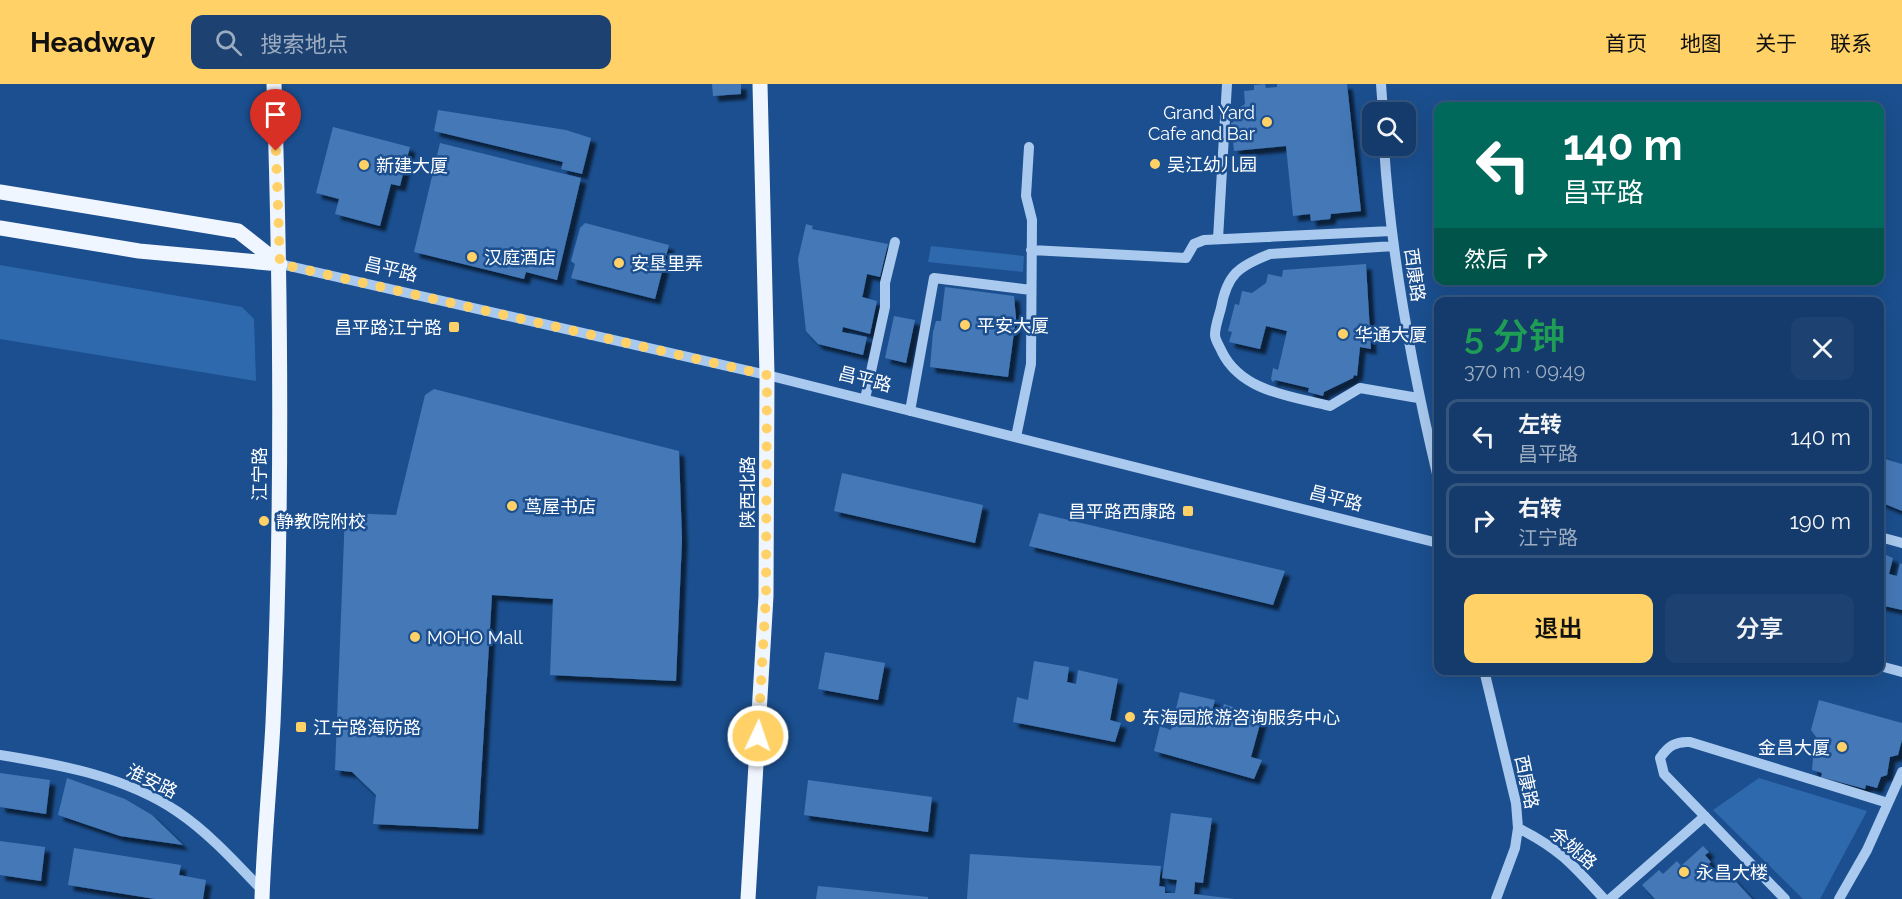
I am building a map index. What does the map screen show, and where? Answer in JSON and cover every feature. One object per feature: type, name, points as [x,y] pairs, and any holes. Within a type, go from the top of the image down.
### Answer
[{"type":"main road","name":"江宁路","points":[[262,894],[273,722],[278,564],[280,264],[274,84]]},
{"type":"main road","name":"陕西北路","points":[[748,899],[766,596],[767,375],[760,84]]},
{"type":"main road","name":"昌平路","points":[[0,192],[238,231],[280,264]]},
{"type":"main road","name":"昌平路","points":[[0,228],[140,251],[280,264]]},
{"type":"street","points":[[1218,239],[1227,84]]},
{"type":"street","points":[[1381,84],[1382,102]]},
{"type":"street","points":[[1016,437],[1031,364],[1032,220],[1026,196],[1029,147]]},
{"type":"street","name":"西康路","points":[[1385,156],[1394,246],[1418,398],[1434,462]]},
{"type":"street","points":[[1031,250],[1186,258],[1194,244],[1204,240],[1392,231]]},
{"type":"street","points":[[865,399],[885,307],[885,283],[895,242]]},
{"type":"street","points":[[1394,246],[1270,254],[1252,261],[1236,272],[1225,285],[1215,336],[1225,357],[1242,376],[1261,389],[1330,406],[1360,387],[1418,398]]},
{"type":"street","name":"昌平路","points":[[280,264],[767,375],[1434,542]]},
{"type":"street","points":[[910,411],[934,278],[1031,290]]},
{"type":"street","points":[[1884,538],[1902,543]]},
{"type":"street","points":[[1884,667],[1902,672]]},
{"type":"street","name":"西康路","points":[[1485,675],[1516,803],[1518,828],[1515,848],[1496,899]]},
{"type":"street","points":[[1785,899],[1664,774],[1660,758],[1665,750],[1678,741],[1690,742],[1888,803]]},
{"type":"street","name":"淮安路","points":[[0,755],[65,765],[127,785],[178,812],[262,894]]},
{"type":"street","points":[[1839,899],[1867,850],[1902,772]]},
{"type":"street","points":[[1610,899],[1705,816]]},
{"type":"street","name":"余姚路","points":[[1518,828],[1549,843],[1604,899]]},
{"type":"shaded area","points":[[931,246],[1024,256],[1023,272],[928,262]]},
{"type":"shaded area","points":[[0,265],[242,307],[254,319],[256,381],[0,339]]},
{"type":"shaded area","points":[[1759,778],[1867,811],[1820,899],[1803,899],[1713,810]]},
{"type":"building","points":[[712,84],[741,84],[741,94],[713,96]]},
{"type":"building","points":[[1265,84],[1266,88],[1277,87],[1277,84],[1347,84],[1361,211],[1331,214],[1330,219],[1311,221],[1310,214],[1293,216],[1286,146],[1234,151],[1231,123],[1239,119],[1237,109],[1245,104],[1244,91],[1254,90],[1254,85]]},
{"type":"building","points":[[438,110],[566,130],[591,138],[582,174],[561,169],[563,162],[434,131]]},
{"type":"building","name":"新建大厦","points":[[333,127],[410,147],[400,186],[391,184],[380,226],[335,214],[339,199],[316,193]]},
{"type":"building","points":[[440,143],[581,178],[557,280],[526,272],[524,279],[414,252]]},
{"type":"building","name":"安垦里弄","points":[[585,223],[669,245],[655,299],[571,278],[575,264],[571,261],[580,228]]},
{"type":"building","points":[[806,224],[813,226],[812,229],[888,244],[880,277],[867,274],[862,297],[877,301],[870,334],[843,327],[842,332],[867,337],[863,355],[818,344],[806,331],[798,259]]},
{"type":"building","name":"华通大厦","points":[[1366,264],[1371,349],[1360,347],[1357,376],[1354,375],[1353,378],[1324,392],[1323,396],[1308,392],[1309,388],[1275,380],[1273,382],[1271,379],[1273,368],[1278,370],[1287,331],[1266,326],[1260,349],[1229,342],[1232,332],[1228,331],[1235,304],[1239,305],[1242,291],[1252,293],[1266,283],[1268,274],[1282,277],[1283,270]]},
{"type":"building","name":"平安大厦","points":[[945,287],[1014,296],[1016,318],[1008,377],[930,367],[933,332],[936,321],[941,321]]},
{"type":"building","points":[[894,316],[915,320],[906,363],[885,358]]},
{"type":"building","name":"MOHO Mall","points":[[434,389],[679,451],[682,540],[676,681],[550,675],[553,599],[492,595],[478,829],[373,824],[376,795],[352,772],[335,770],[345,513],[396,515],[425,395]]},
{"type":"building","points":[[1884,455],[1885,459],[1902,464],[1902,511],[1884,504]]},
{"type":"building","points":[[842,473],[983,505],[975,543],[834,511]]},
{"type":"building","points":[[1039,513],[1285,571],[1273,605],[1029,546]]},
{"type":"building","points":[[1886,555],[1893,558],[1889,574],[1897,576],[1900,563],[1902,564],[1902,610],[1884,606]]},
{"type":"building","points":[[825,652],[885,663],[878,700],[818,689]]},
{"type":"building","points":[[1034,661],[1069,667],[1067,682],[1076,684],[1078,670],[1118,679],[1110,720],[1121,723],[1115,742],[1013,722],[1017,697],[1028,700]]},
{"type":"building","points":[[1180,692],[1215,700],[1211,715],[1220,718],[1224,704],[1262,717],[1251,757],[1262,760],[1254,779],[1154,751],[1160,726],[1171,730]]},
{"type":"building","name":"金昌大厦","points":[[1819,700],[1902,723],[1902,740],[1898,755],[1890,757],[1887,775],[1881,777],[1877,788],[1866,785],[1865,789],[1821,777],[1822,773],[1812,770],[1813,758],[1810,754],[1816,737],[1811,730]]},
{"type":"building","points":[[0,773],[50,780],[46,814],[0,807]]},
{"type":"building","points":[[67,778],[125,799],[152,815],[183,845],[120,836],[58,815]]},
{"type":"building","points":[[808,780],[932,797],[928,832],[804,815]]},
{"type":"building","points":[[1171,813],[1212,818],[1203,883],[1195,882],[1194,894],[1235,899],[967,899],[970,854],[1161,866],[1159,886],[1165,887],[1165,893],[1175,893],[1177,880],[1162,878]]},
{"type":"building","points":[[0,841],[45,847],[41,881],[0,875]]},
{"type":"building","name":"永昌大楼","points":[[1703,846],[1709,852],[1705,855],[1711,862],[1702,870],[1710,879],[1720,871],[1726,877],[1729,874],[1752,899],[1655,899],[1642,885],[1659,870],[1663,874],[1677,861],[1681,866]]},
{"type":"building","points":[[74,848],[181,865],[179,875],[206,880],[203,899],[155,899],[68,885]]},
{"type":"building","points":[[818,886],[928,897],[928,899],[816,899]]},
{"type":"place","name":"Grand Yard Cafe and Bar","points":[[1267,122]]},
{"type":"place","name":"吴江幼儿园","points":[[1155,164]]},
{"type":"place","name":"新建大厦","points":[[364,165]]},
{"type":"place","name":"汉庭酒店","points":[[472,257]]},
{"type":"place","name":"安垦里弄","points":[[619,263]]},
{"type":"place","name":"平安大厦","points":[[965,325]]},
{"type":"place","name":"昌平路江宁路","points":[[454,327]]},
{"type":"place","name":"华通大厦","points":[[1343,334]]},
{"type":"place","name":"茑屋书店","points":[[512,506]]},
{"type":"place","name":"昌平路西康路","points":[[1188,511]]},
{"type":"place","name":"静教院附校","points":[[264,521]]},
{"type":"place","name":"MOHO Mall","points":[[415,637]]},
{"type":"place","name":"东海园旅游咨询服务中心","points":[[1130,717]]},
{"type":"place","name":"江宁路海防路","points":[[301,727]]},
{"type":"place","name":"金昌大厦","points":[[1842,747]]},
{"type":"place","name":"永昌大楼","points":[[1684,872]]},
{"type":"route","points":[[276,151],[280,264],[767,375],[766,596],[758,736]]}]
